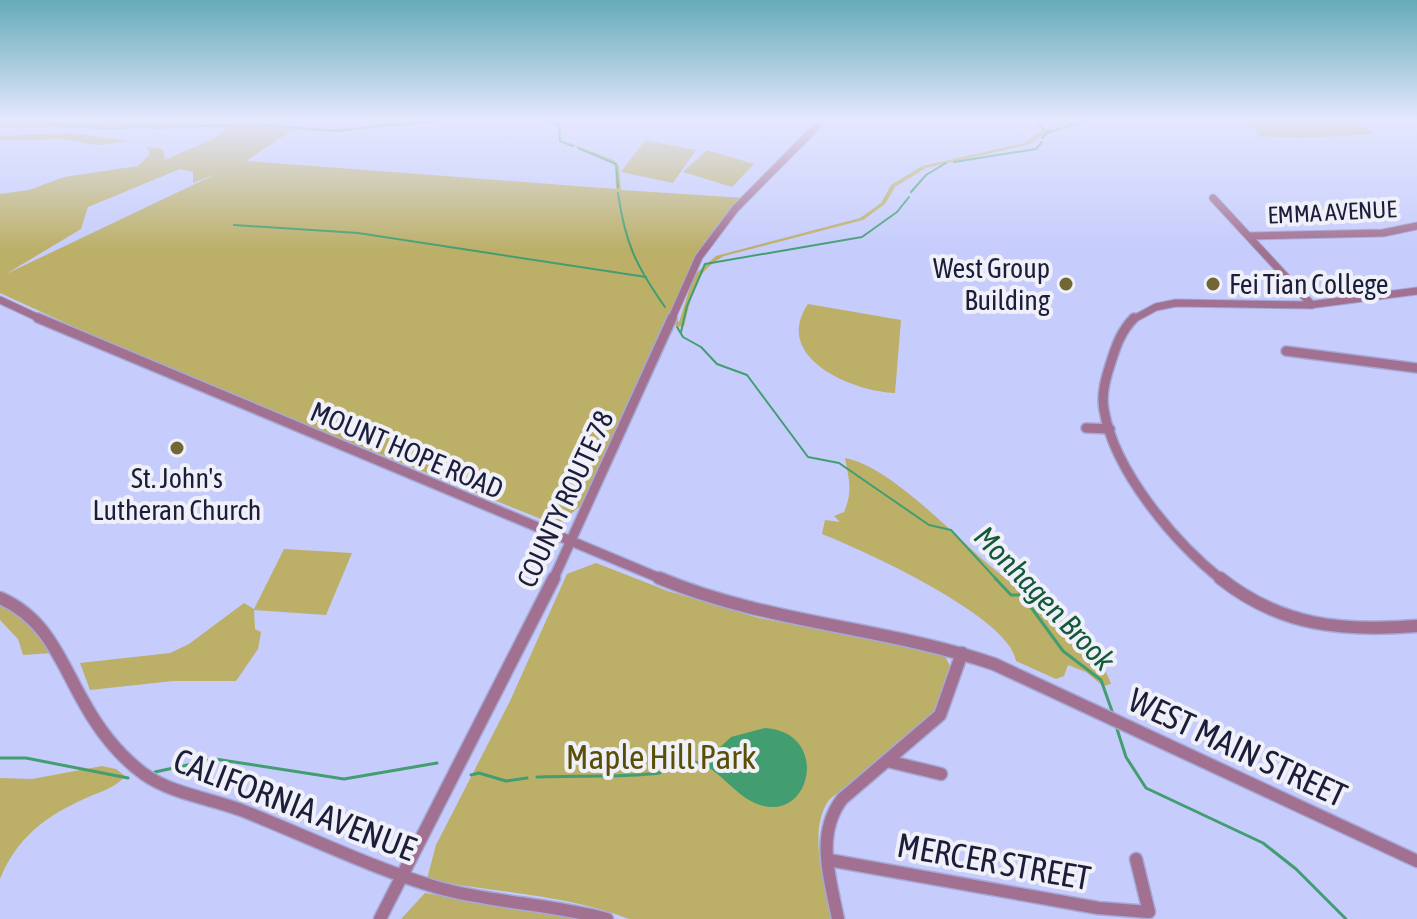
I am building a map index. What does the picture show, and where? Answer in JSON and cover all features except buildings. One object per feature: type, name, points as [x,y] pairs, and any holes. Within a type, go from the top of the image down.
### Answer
[{"type":"street","name":"COUNTY ROUTE 78","points":[[380,919],[572,542],[690,273],[706,245],[735,209],[780,164]]},
{"type":"street","points":[[1213,198],[1312,305]]},
{"type":"street","name":"EMMA AVENUE","points":[[1249,236],[1383,233],[1417,226]]},
{"type":"street","points":[[1417,291],[1312,305],[1155,307],[1136,316],[1119,338],[1106,378],[1104,407],[1110,429],[1140,487],[1172,530],[1222,580],[1250,600],[1285,616],[1320,622],[1380,627],[1417,626]]},
{"type":"street","name":"MOUNT HOPE ROAD","points":[[0,300],[66,331],[695,593],[750,610],[805,620]]},
{"type":"street","points":[[1286,351],[1417,368]]},
{"type":"street","points":[[1086,428],[1110,429]]},
{"type":"street","name":"CALIFORNIA AVENUE","points":[[0,598],[17,605],[41,625],[95,719],[125,757],[146,775],[171,788],[234,808],[402,875],[465,894],[551,906],[607,919]]},
{"type":"street","name":"WEST MAIN STREET","points":[[805,620],[895,636],[962,653],[1022,677],[1417,861]]},
{"type":"street","points":[[838,919],[826,828],[829,815],[842,799],[940,715],[962,653]]},
{"type":"street","points":[[887,761],[941,774]]},
{"type":"street","name":"MERCER STREET","points":[[829,860],[1098,908],[1149,912],[1136,859]]},
{"type":"green space","points":[[284,164],[616,189],[613,164],[617,164],[621,190],[745,198],[722,220],[672,314],[679,322],[694,275],[716,256],[860,218],[881,203],[891,185],[922,166],[944,164],[926,168],[895,187],[885,204],[863,220],[724,256],[706,269],[692,294],[684,326],[677,327],[671,319],[586,502],[556,525],[94,339],[94,336],[0,293],[0,194],[29,190],[64,177],[138,166]],"holes":[[[180,169],[193,172],[193,183],[218,173],[6,274],[81,229],[88,207]]]},
{"type":"green space","points":[[627,164],[686,164],[673,183],[621,172]]},
{"type":"green space","points":[[692,164],[754,164],[732,187],[683,172]]},
{"type":"green space","points":[[808,304],[901,320],[895,393],[840,379],[808,356],[800,341],[799,323]]},
{"type":"green space","points":[[845,458],[863,464],[903,489],[995,570],[1075,630],[1099,660],[1111,684],[1103,686],[1086,672],[1068,665],[1064,676],[1056,679],[1016,661],[1008,644],[963,606],[869,554],[822,534],[825,520],[840,522],[834,516],[844,512],[847,505],[849,485]]},
{"type":"green space","points":[[284,549],[352,553],[326,615],[254,610],[255,629],[261,632],[258,649],[236,681],[173,681],[90,690],[80,663],[170,653],[189,644],[244,603],[254,609]]},
{"type":"green space","name":"Maple Hill Park","points":[[596,563],[668,591],[759,618],[944,654],[950,666],[935,709],[829,800],[823,813],[818,842],[831,919],[629,919],[555,899],[427,879],[436,845],[510,701],[567,574]]},
{"type":"green space","points":[[0,603],[21,614],[53,653],[23,655],[18,639],[0,620]]},
{"type":"green space","points":[[102,766],[116,769],[125,776],[112,787],[46,820],[15,851],[0,879],[0,778],[32,779]]},
{"type":"green space","points":[[425,893],[578,918],[582,919],[401,919]]},
{"type":"shaded area","points":[[765,728],[785,733],[798,742],[805,756],[807,770],[804,784],[785,805],[770,807],[750,801],[702,764],[731,737]]},
{"type":"waterway","name":"Monhagen Brook","points":[[616,164],[618,187]]},
{"type":"waterway","points":[[911,192],[926,175],[945,164]]},
{"type":"waterway","name":"Monhagen Brook","points":[[618,193],[624,226],[645,277]]},
{"type":"waterway","points":[[681,332],[687,306],[705,264],[862,237],[897,212],[909,197]]},
{"type":"waterway","points":[[234,225],[358,233],[645,277]]},
{"type":"waterway","name":"Monhagen Brook","points":[[645,277],[665,307]]},
{"type":"waterway","name":"Monhagen Brook","points":[[677,327],[683,337],[701,347],[717,364],[747,375],[808,457],[839,463],[929,525],[951,530],[997,580]]},
{"type":"waterway","name":"Monhagen Brook","points":[[995,578],[1011,595],[1022,595],[1063,651],[1101,680],[1112,711]]},
{"type":"waterway","name":"Monhagen Brook","points":[[1117,729],[1126,757],[1146,788],[1263,843],[1296,869],[1346,919]]},
{"type":"waterway","points":[[0,758],[26,758],[128,778]]},
{"type":"waterway","points":[[155,772],[215,759],[344,779],[437,763]]},
{"type":"waterway","points":[[695,762],[702,764]]},
{"type":"waterway","points":[[471,775],[479,773],[506,781],[527,778]]},
{"type":"waterway","points":[[537,777],[660,773]]},
{"type":"place","name":"West Group Building","points":[[1066,284]]},
{"type":"place","name":"Fei Tian College","points":[[1213,284]]},
{"type":"place","name":"St. John's Lutheran Church","points":[[177,448]]}]
